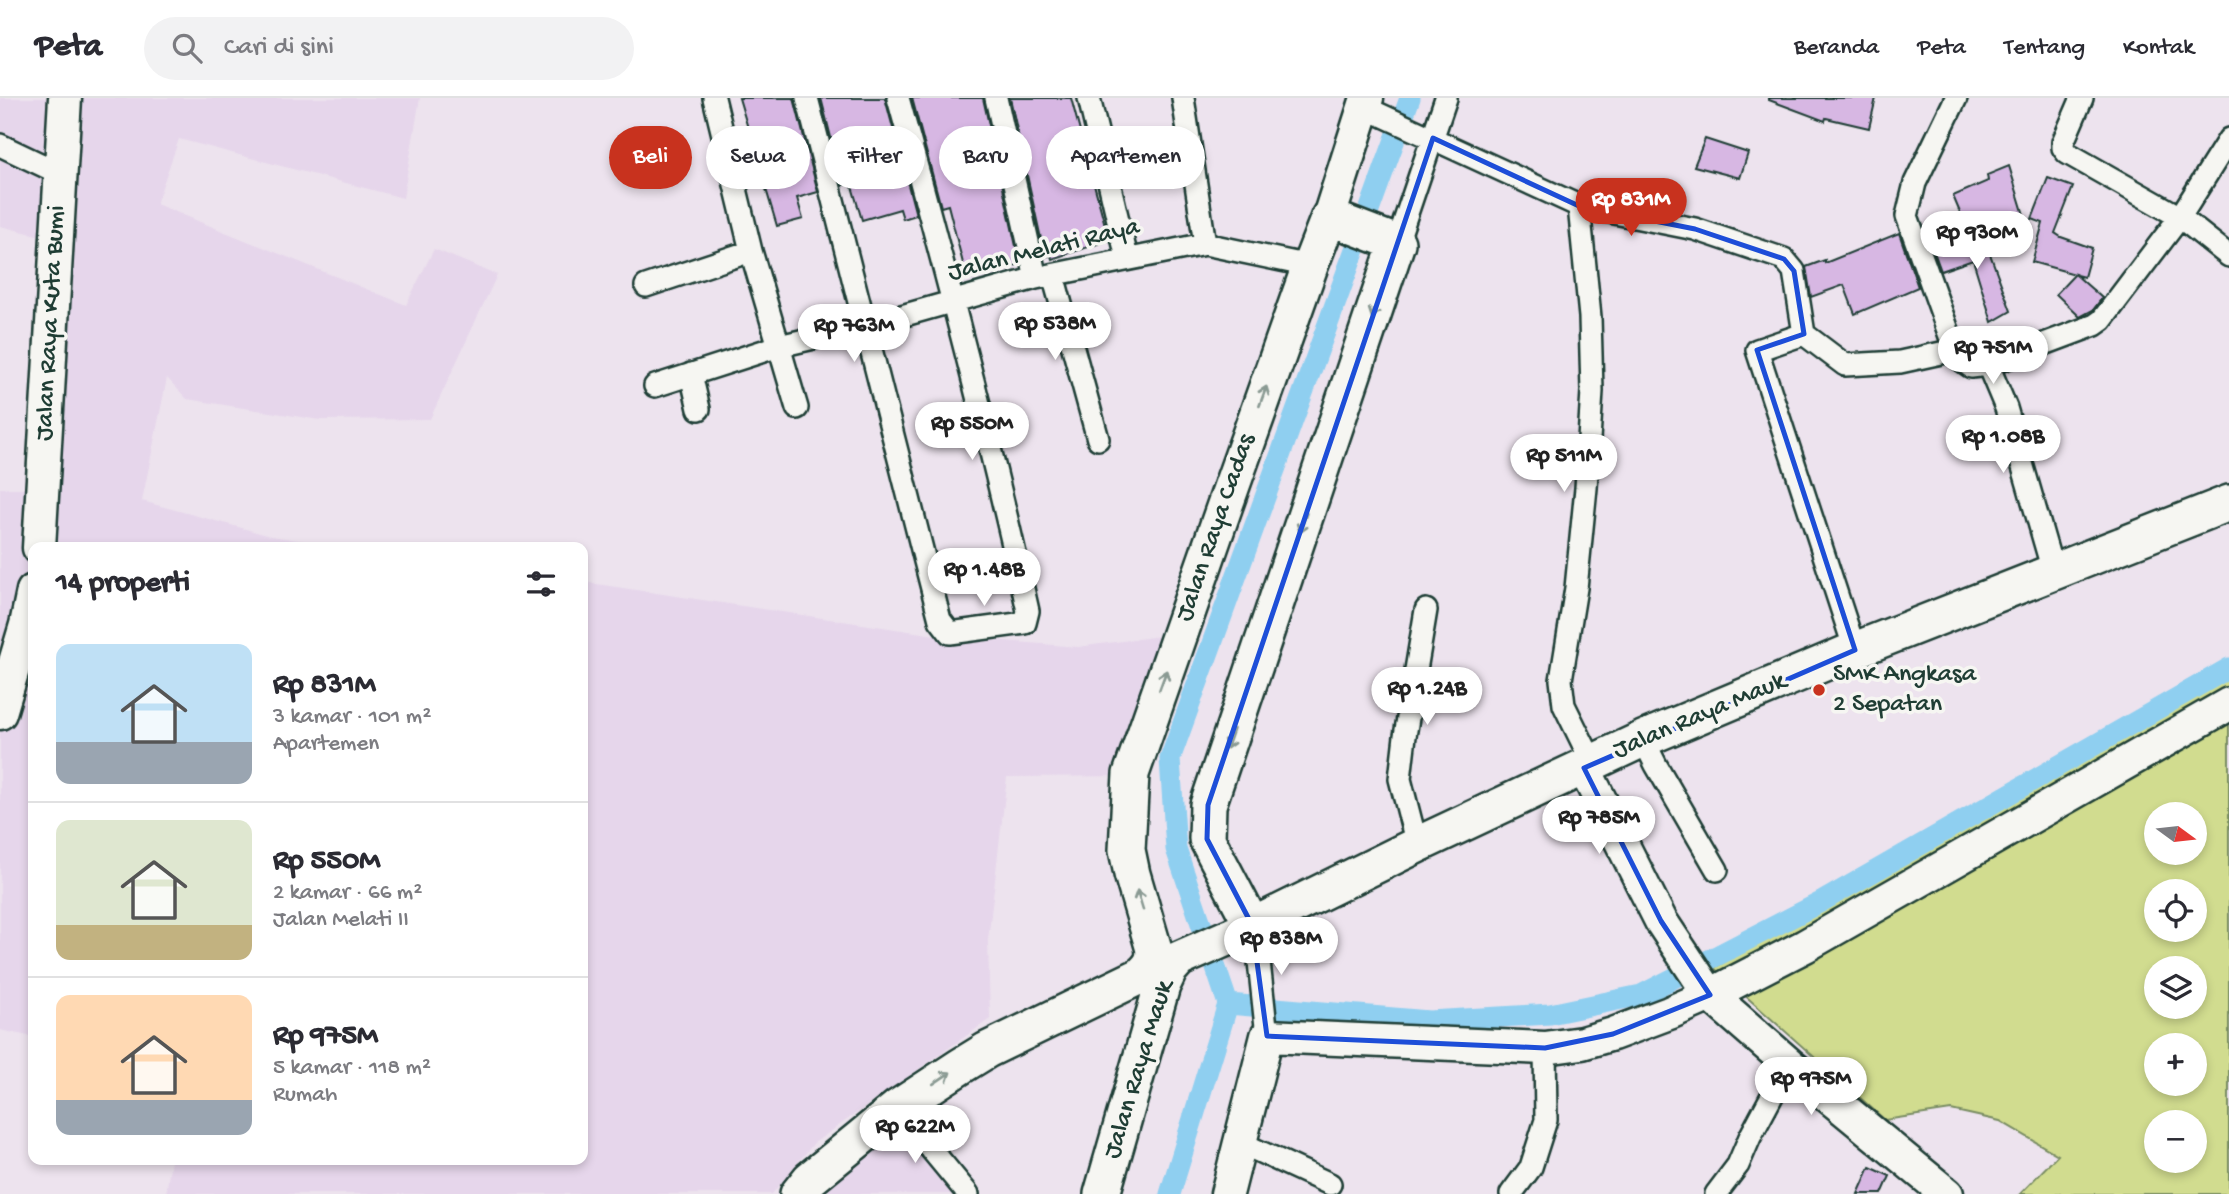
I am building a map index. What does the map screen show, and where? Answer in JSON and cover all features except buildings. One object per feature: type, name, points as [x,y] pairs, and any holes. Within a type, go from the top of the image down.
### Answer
[{"type":"main road","points":[[1249,934],[1207,839],[1208,805],[1391,241],[1336,220]]},
{"type":"main road","name":"Jalan Raya Cadas","points":[[1165,962],[1154,953],[1132,874],[1128,850],[1131,774],[1310,266],[1336,220]]},
{"type":"main road","name":"Jalan Raya Mauk","points":[[1102,1194],[1162,986],[1170,969],[1165,962],[1249,934],[1417,845],[1643,739],[1855,650],[2229,503]]},
{"type":"main road","points":[[798,1194],[810,1179],[897,1108],[987,1050],[1165,962]]},
{"type":"street","name":"Jalan Raya Kuta Bumi","points":[[39,542],[65,98]]},
{"type":"street","points":[[714,98],[751,251],[797,408]]},
{"type":"street","points":[[807,98],[940,620],[950,634],[1025,623],[1028,611],[1007,516],[954,301],[898,98]]},
{"type":"street","points":[[996,98],[1045,276],[1098,439]]},
{"type":"street","points":[[1089,98],[1127,258]]},
{"type":"street","points":[[1183,98],[1205,244],[1310,266]]},
{"type":"street","points":[[1391,241],[1428,136],[1446,98]]},
{"type":"street","points":[[1956,98],[1915,183],[1907,216],[1955,350],[1960,359],[1971,367],[1989,365],[2095,326],[2102,320],[2180,217],[2229,139]]},
{"type":"street","points":[[2082,98],[2063,142],[2067,153],[2180,217],[2229,256]]},
{"type":"street","points":[[1372,107],[1579,206],[1695,229],[1784,258],[1794,271],[1804,334],[1845,365],[1900,362],[1955,350]]},
{"type":"street","name":"Jalan Raya Cadas","points":[[1336,220],[1372,107]]},
{"type":"street","points":[[0,145],[61,174]]},
{"type":"street","points":[[1579,206],[1590,317],[1592,391],[1576,588],[1562,680],[1564,705],[1588,766],[1661,921],[1705,988],[1933,1190]]},
{"type":"street","name":"Jalan Melati Raya","points":[[655,386],[779,346],[866,326],[1045,276],[1205,244]]},
{"type":"street","points":[[646,286],[751,251]]},
{"type":"street","points":[[1804,334],[1757,350],[1855,650]]},
{"type":"street","points":[[1989,365],[2006,408],[2053,571]]},
{"type":"street","points":[[691,374],[699,409]]},
{"type":"street","points":[[1417,845],[1400,779],[1426,611]]},
{"type":"street","points":[[0,713],[28,615]]},
{"type":"street","points":[[1266,1026],[1545,1048],[1582,1043],[1613,1034],[1705,988],[1805,946],[2229,704]]},
{"type":"street","points":[[1643,739],[1717,870]]},
{"type":"street","points":[[1227,1194],[1241,1143],[1266,1026],[1249,934]]},
{"type":"street","points":[[1511,1194],[1531,1167],[1546,1120],[1545,1048]]},
{"type":"street","points":[[1716,1194],[1738,1165],[1789,1064]]},
{"type":"street","points":[[897,1108],[968,1194]]},
{"type":"street","points":[[1241,1143],[1330,1184]]},
{"type":"highlighted area","points":[[1433,138],[1579,206],[1695,229],[1784,259],[1794,271],[1804,334],[1757,350],[1855,650],[1584,768],[1661,921],[1710,995],[1613,1034],[1545,1048],[1267,1036],[1252,925],[1207,839],[1208,805]]},
{"type":"shaded area","points":[[0,98],[420,98],[403,198],[179,139],[156,204],[406,305],[434,249],[497,275],[430,419],[320,420],[187,399],[167,378],[142,501],[271,536],[310,542],[28,542],[28,1036],[0,1030],[0,488],[53,488],[74,244],[0,226]]},
{"type":"shaded area","points":[[588,583],[942,636],[1078,647],[1190,632],[1139,776],[1007,777],[988,940],[990,1019],[814,1143],[772,1194],[166,1194],[170,1165],[588,1165]]},
{"type":"shaded area","points":[[905,1122],[963,1194],[826,1194],[841,1173]]},
{"type":"green space","points":[[2229,674],[2229,1194],[2020,1194],[2058,1155],[2000,1121],[1951,1110],[1885,1120],[1714,968]]},
{"type":"waterway","points":[[1228,1004],[1176,849],[1170,759],[1410,98]]},
{"type":"waterway","points":[[1228,1004],[1429,1021],[1550,1014],[1641,995],[1821,902],[2229,668]]},
{"type":"waterway","points":[[1170,1194],[1228,1004]]},
{"type":"place","name":"SMK Angkasa 2 Sepatan","points":[[1819,690]]}]
